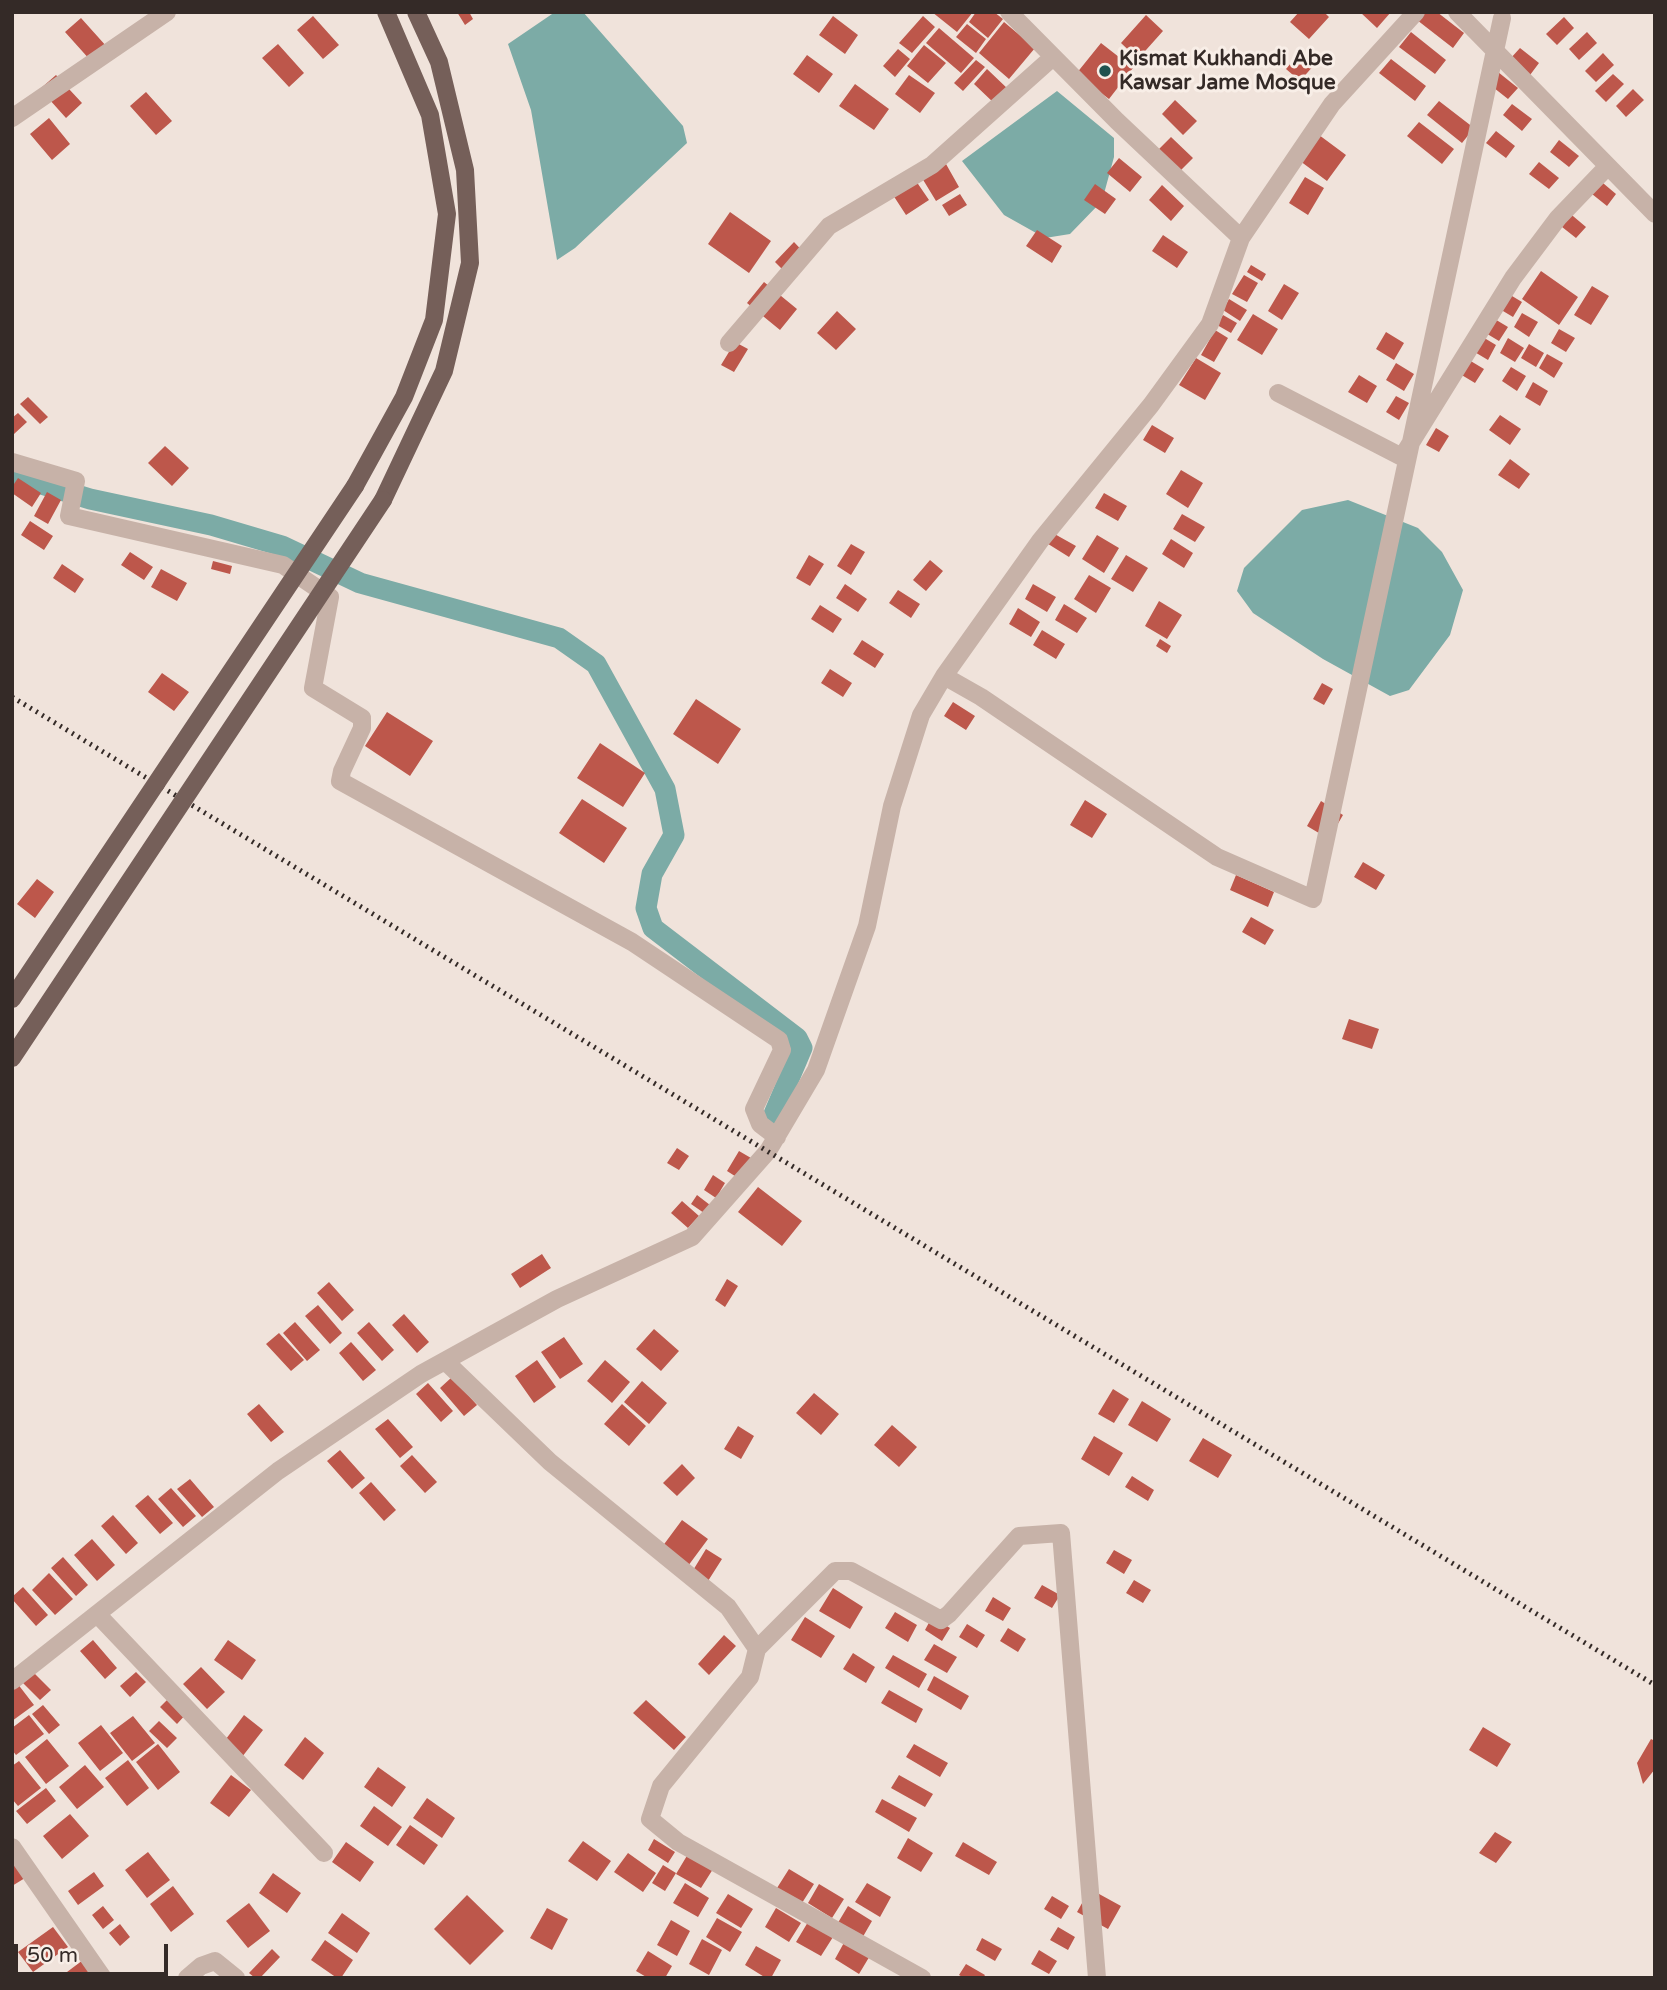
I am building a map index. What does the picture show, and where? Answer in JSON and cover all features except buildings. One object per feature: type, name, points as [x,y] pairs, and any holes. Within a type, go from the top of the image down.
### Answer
[{"type":"main road","points":[[12,999],[355,486],[404,397],[434,320],[447,214],[430,115],[386,12]]},
{"type":"main road","points":[[12,1058],[383,500],[444,371],[470,263],[466,170],[439,62],[416,12]]},
{"type":"street","points":[[12,118],[167,12]]},
{"type":"street","points":[[1009,12],[1116,121],[1241,238]]},
{"type":"street","points":[[12,1681],[278,1471],[421,1374],[557,1299],[692,1237],[768,1151],[816,1070],[867,926],[892,806],[921,715],[944,676],[1040,541],[1151,405],[1210,324],[1241,238],[1332,104],[1416,12]]},
{"type":"street","points":[[1457,12],[1655,214]]},
{"type":"street","points":[[944,676],[981,697],[1217,857],[1313,898],[1502,18]]},
{"type":"street","points":[[729,344],[829,226],[932,165],[1053,57]]},
{"type":"street","points":[[1278,393],[1402,457],[1513,278],[1558,218],[1607,167]]},
{"type":"street","points":[[12,461],[76,481],[69,516],[283,565],[330,597],[313,688],[362,718],[362,728],[340,781],[632,942],[779,1040],[782,1050],[754,1109],[760,1124],[777,1137]]},
{"type":"street","points":[[445,1361],[550,1462],[728,1607],[757,1649]]},
{"type":"street","points":[[922,1978],[678,1842],[650,1819],[661,1786],[750,1677],[757,1649],[835,1571],[851,1571],[941,1620],[1018,1536],[1060,1533],[1097,1978]]},
{"type":"street","points":[[97,1614],[324,1853]]},
{"type":"street","points":[[12,1847],[103,1978]]},
{"type":"street","points":[[187,1978],[201,1966],[215,1961],[236,1978]]},
{"type":"water","points":[[555,12],[583,12],[683,126],[687,143],[575,248],[557,260],[531,110],[508,44]]},
{"type":"water","points":[[1057,91],[1114,138],[1114,157],[1102,201],[1070,234],[1045,238],[1004,215],[962,161]]},
{"type":"water","points":[[1348,500],[1418,528],[1442,552],[1463,590],[1450,635],[1409,690],[1390,696],[1323,659],[1253,613],[1237,591],[1244,568],[1302,510]]},
{"type":"waterway","points":[[12,475],[90,499],[211,525],[282,546],[360,583],[559,638],[596,664],[665,789],[674,835],[652,874],[646,908],[653,928],[797,1038],[802,1048],[774,1114]]},
{"type":"railway","points":[[12,697],[1655,1685]]},
{"type":"place","name":"Kismat Kukhandi Abe Kawsar Jame Mosque","points":[[1105,71]]}]
